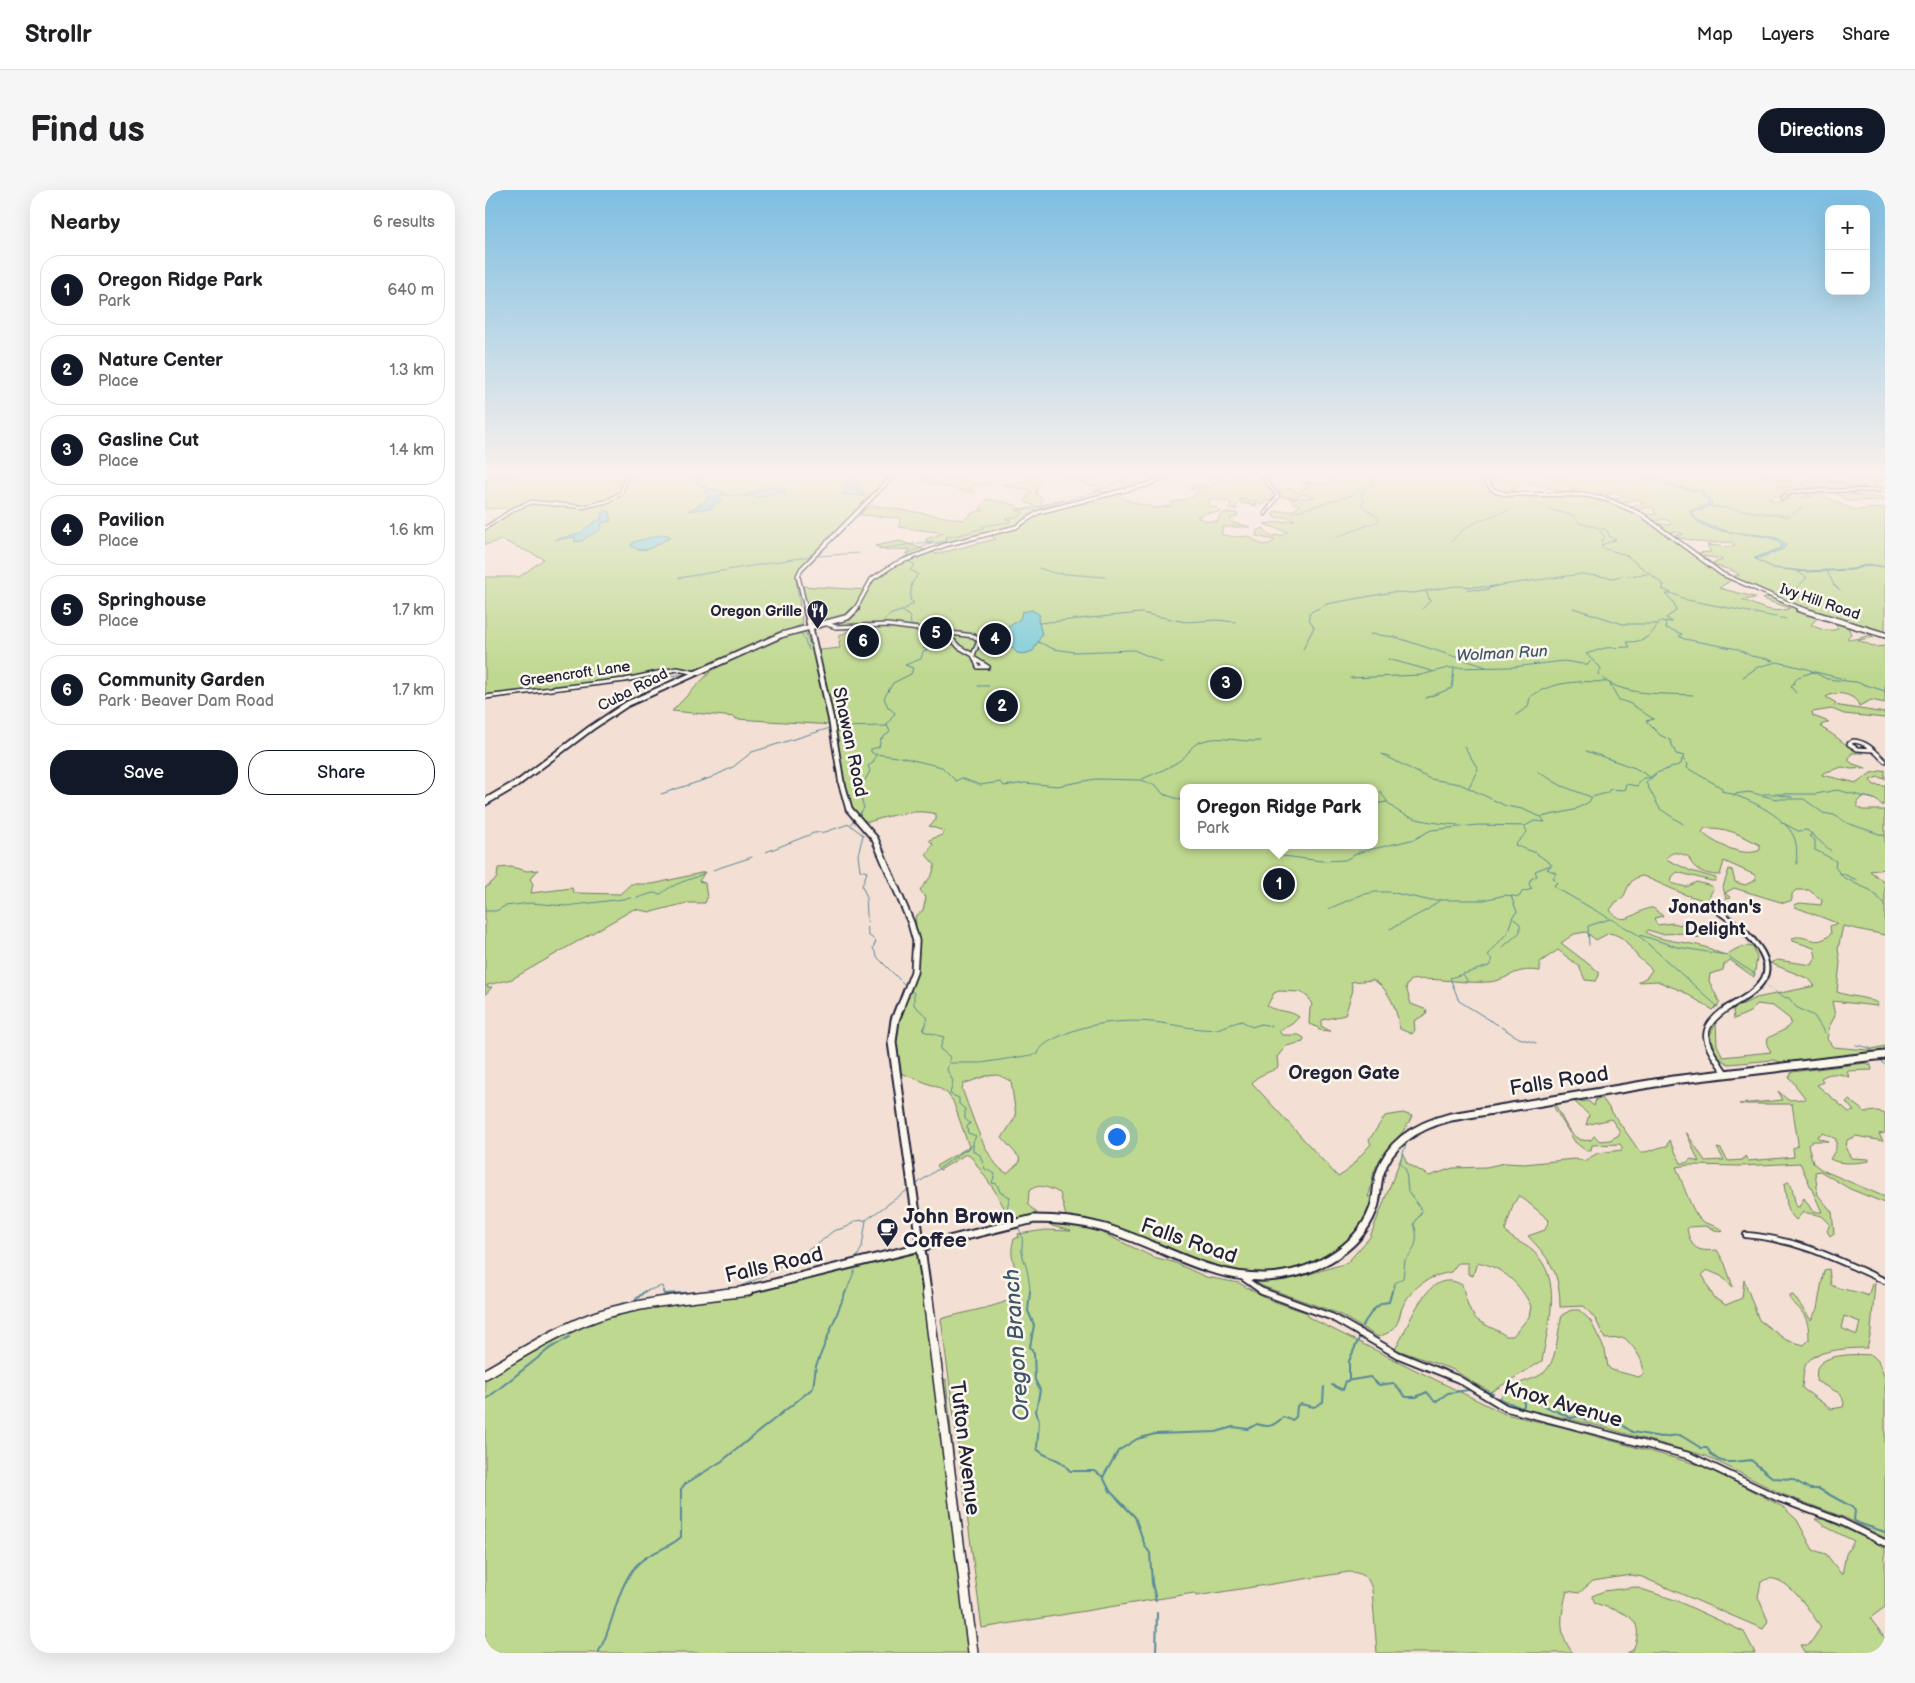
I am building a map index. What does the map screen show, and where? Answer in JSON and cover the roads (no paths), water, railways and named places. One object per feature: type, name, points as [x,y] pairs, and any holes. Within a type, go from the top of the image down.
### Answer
[{"type":"main road","name":"Shawan Road","points":[[830,540],[798,573],[808,628],[831,719],[842,794],[847,806],[878,844],[913,929],[917,955],[909,988],[895,1020],[892,1042],[921,1247]]},
{"type":"main road","name":"Cuba Road","points":[[485,802],[518,782],[607,716],[640,698],[771,639],[834,622],[853,614],[875,576],[908,558],[964,540]]},
{"type":"main road","name":"Ivy Hill Road","points":[[1673,540],[1722,574],[1792,607],[1885,636]]},
{"type":"main road","name":"Falls Road","points":[[485,1374],[556,1334],[597,1316],[659,1302],[748,1291],[1027,1220],[1067,1219],[1106,1229],[1199,1268],[1242,1277],[1266,1278],[1292,1274],[1317,1266],[1342,1250],[1353,1240],[1369,1219],[1376,1199],[1381,1173],[1391,1152],[1405,1137],[1429,1123],[1510,1107],[1726,1074],[1885,1055]]},
{"type":"main road","name":"Tufton Avenue","points":[[921,1247],[973,1653]]},
{"type":"street","points":[[827,624],[836,627],[887,626],[977,637],[979,641],[973,655]]},
{"type":"street","points":[[945,632],[959,647],[973,655],[988,665],[988,667],[980,668],[973,655]]},
{"type":"street","name":"Greencroft Lane","points":[[485,697],[616,682],[677,669],[696,673]]},
{"type":"street","points":[[1873,750],[1857,749],[1849,744],[1853,741],[1861,741],[1873,750],[1885,760]]},
{"type":"street","points":[[1713,908],[1750,935],[1765,960],[1764,974],[1757,988],[1716,1017],[1707,1028],[1706,1044],[1726,1074]]},
{"type":"street","points":[[1745,1235],[1773,1238],[1807,1246],[1885,1281]]},
{"type":"street","name":"Knox Avenue","points":[[1242,1277],[1250,1285],[1264,1293],[1325,1313],[1346,1323],[1405,1358],[1451,1374],[1491,1401],[1506,1408],[1690,1456],[1778,1498],[1840,1521],[1885,1543]]},
{"type":"water","points":[[666,540],[651,548],[642,550],[631,546],[633,542]]},
{"type":"water","points":[[1777,540],[1780,540],[1786,545],[1783,549],[1756,559],[1773,568],[1754,558],[1781,548],[1782,546]]},
{"type":"water","points":[[1868,564],[1885,567],[1869,565],[1852,570],[1806,572],[1773,568],[1805,571],[1853,569]]},
{"type":"water","points":[[1032,610],[1040,615],[1038,620],[1042,634],[1033,651],[1024,654],[1017,653],[1007,642],[1010,638],[1002,635],[1007,628],[1020,619],[1022,612]]},
{"type":"waterway","name":"Oregon Branch","points":[[908,558],[909,553],[927,545],[946,540]]},
{"type":"waterway","points":[[1615,540],[1601,545],[1602,548],[1626,555],[1664,585],[1662,589],[1687,600],[1786,619]]},
{"type":"waterway","points":[[879,549],[934,541]]},
{"type":"waterway","points":[[818,556],[859,553]]},
{"type":"waterway","points":[[679,578],[811,556]]},
{"type":"waterway","name":"Oregon Branch","points":[[908,561],[915,565],[910,570],[918,574],[912,583],[910,600],[914,603],[902,611],[910,617],[911,625],[925,628]]},
{"type":"waterway","points":[[1039,568],[1054,573],[1105,577]]},
{"type":"waterway","points":[[1796,570],[1807,578],[1796,588],[1800,597]]},
{"type":"waterway","points":[[1827,571],[1834,585],[1840,590]]},
{"type":"waterway","points":[[1426,591],[1455,586],[1487,587],[1582,574],[1613,578],[1622,576]]},
{"type":"waterway","points":[[1628,576],[1647,574]]},
{"type":"waterway","points":[[1467,589],[1484,590],[1497,586]]},
{"type":"waterway","points":[[1303,649],[1314,627],[1309,619],[1309,613],[1327,604],[1393,592],[1414,593],[1426,591]]},
{"type":"waterway","points":[[1422,609],[1430,601],[1426,591]]},
{"type":"waterway","points":[[1670,594],[1666,594],[1674,603],[1676,611],[1666,618],[1672,622],[1660,621],[1654,631],[1647,637],[1638,641],[1627,642],[1630,647],[1605,648],[1586,654],[1600,667],[1601,669],[1598,674],[1617,687],[1655,694],[1693,695]]},
{"type":"waterway","points":[[1573,608],[1623,624],[1658,624]]},
{"type":"waterway","points":[[881,624],[889,615],[901,611]]},
{"type":"waterway","points":[[1039,623],[1141,613],[1186,622],[1217,620],[1235,622]]},
{"type":"waterway","points":[[834,622],[842,625],[864,624]]},
{"type":"waterway","points":[[1665,622],[1666,628],[1682,634],[1679,636],[1684,639],[1738,649],[1751,656],[1773,660],[1770,661]]},
{"type":"waterway","points":[[761,642],[801,625]]},
{"type":"waterway","points":[[801,632],[809,650]]},
{"type":"waterway","name":"Oregon Branch","points":[[858,816],[864,808],[859,791],[870,771],[868,766],[873,763],[876,755],[871,752],[871,749],[879,747],[881,739],[890,732],[887,725],[895,713],[888,707],[884,698],[893,683],[911,674],[913,668],[905,665],[921,659],[923,652],[928,650],[923,648],[932,642],[929,640],[933,635],[931,632]]},
{"type":"waterway","points":[[1370,634],[1395,637],[1486,667]]},
{"type":"waterway","points":[[1038,642],[1054,649],[1074,652],[1134,650],[1162,662]]},
{"type":"waterway","points":[[1388,659],[1432,671]]},
{"type":"waterway","name":"Wolman Run","points":[[1350,678],[1421,675],[1448,668],[1513,667],[1564,661],[1588,665],[1590,661]]},
{"type":"waterway","points":[[1743,677],[1758,667],[1777,662],[1812,671]]},
{"type":"waterway","points":[[1426,698],[1452,688],[1454,669]]},
{"type":"waterway","points":[[1812,671],[1844,679]]},
{"type":"waterway","points":[[1812,671],[1827,679],[1856,682],[1885,691]]},
{"type":"waterway","points":[[1796,693],[1791,687],[1798,677],[1813,672]]},
{"type":"waterway","points":[[490,698],[687,674]]},
{"type":"waterway","points":[[1516,715],[1528,707],[1530,697],[1547,688],[1576,682],[1606,682]]},
{"type":"waterway","points":[[1610,684],[1619,700],[1633,705],[1654,719],[1646,721],[1660,735],[1670,740],[1676,754],[1684,756],[1683,759]]},
{"type":"waterway","points":[[978,686],[989,686]]},
{"type":"waterway","points":[[835,727],[887,726]]},
{"type":"waterway","points":[[661,794],[710,778],[733,767],[752,752],[830,728]]},
{"type":"waterway","points":[[1142,779],[1164,770],[1179,761],[1200,742],[1215,739],[1261,741]]},
{"type":"waterway","points":[[1464,746],[1478,769],[1469,787]]},
{"type":"waterway","points":[[1586,751],[1635,768],[1650,777]]},
{"type":"waterway","points":[[876,754],[897,757]]},
{"type":"waterway","points":[[1382,754],[1430,779],[1460,784],[1506,806],[1522,809],[1541,817],[1574,810],[1589,802],[1592,797],[1607,793],[1610,789],[1624,790],[1626,784],[1637,786],[1643,778],[1650,778],[1654,774],[1681,764],[1682,759]]},
{"type":"waterway","points":[[900,757],[942,767],[956,781],[961,778],[980,785],[1001,782],[1004,786],[1025,783],[1058,786],[1095,779],[1140,780],[1156,785],[1163,794],[1180,800]]},
{"type":"waterway","points":[[1683,760],[1688,764],[1687,768],[1722,788],[1722,791],[1752,802],[1773,814],[1784,824]]},
{"type":"waterway","points":[[1538,772],[1562,786],[1591,797]]},
{"type":"waterway","points":[[1656,774],[1646,783],[1660,809],[1683,824]]},
{"type":"waterway","points":[[1763,794],[1816,794],[1837,790],[1874,799]]},
{"type":"waterway","points":[[1380,791],[1396,810],[1412,818],[1458,825]]},
{"type":"waterway","points":[[1734,794],[1749,792],[1776,799],[1804,799],[1823,813],[1834,815],[1847,823],[1885,836]]},
{"type":"waterway","points":[[1778,795],[1792,797]]},
{"type":"waterway","points":[[1378,803],[1387,802]]},
{"type":"waterway","name":"Oregon Branch","points":[[855,818],[850,825],[863,835],[858,855],[860,870],[867,872],[862,886],[866,895],[868,935],[876,941],[873,948],[878,958],[906,986]]},
{"type":"waterway","points":[[1378,848],[1415,839],[1431,830],[1478,825],[1525,826],[1534,821],[1545,822],[1542,818]]},
{"type":"waterway","points":[[766,852],[814,833],[825,832],[849,824]]},
{"type":"waterway","points":[[1784,824],[1798,831],[1807,830],[1812,834]]},
{"type":"waterway","points":[[1784,824],[1794,837],[1797,864]]},
{"type":"waterway","points":[[1525,827],[1527,832],[1515,845],[1536,853],[1551,864]]},
{"type":"waterway","points":[[1812,834],[1831,851]]},
{"type":"waterway","points":[[1812,834],[1809,836],[1815,840],[1815,850],[1836,861],[1835,867],[1843,877],[1853,882]]},
{"type":"waterway","points":[[1283,856],[1322,861],[1345,860],[1360,852],[1373,849]]},
{"type":"waterway","points":[[713,870],[752,857]]},
{"type":"waterway","points":[[1440,900],[1484,900],[1505,895],[1519,897],[1522,892],[1532,889],[1529,884],[1531,879],[1537,876],[1535,871],[1551,865]]},
{"type":"waterway","points":[[1552,865],[1547,869],[1556,873],[1553,878],[1557,883],[1554,885],[1556,888],[1637,934],[1718,1007]]},
{"type":"waterway","points":[[1841,873],[1857,880]]},
{"type":"waterway","points":[[637,898],[653,893],[661,894],[676,885],[703,874]]},
{"type":"waterway","points":[[1854,883],[1870,890],[1885,904]]},
{"type":"waterway","points":[[1328,909],[1361,895],[1375,892],[1390,892],[1427,900],[1440,900]]},
{"type":"waterway","points":[[1463,974],[1489,966],[1492,960],[1488,955],[1507,933],[1513,916],[1517,912],[1511,896]]},
{"type":"waterway","points":[[485,911],[496,911],[505,906],[531,903],[566,906],[631,898]]},
{"type":"waterway","points":[[1390,929],[1427,910],[1440,900]]},
{"type":"waterway","points":[[1503,947],[1520,932],[1520,924],[1514,919]]},
{"type":"waterway","points":[[1589,945],[1588,926],[1610,919]]},
{"type":"waterway","points":[[1640,935],[1677,947],[1726,955],[1755,974]]},
{"type":"waterway","points":[[1463,974],[1468,982]]},
{"type":"waterway","points":[[1463,974],[1450,978],[1459,1001],[1498,1025]]},
{"type":"waterway","points":[[1769,987],[1782,997],[1789,998],[1796,1007],[1814,1016],[1825,1033]]},
{"type":"waterway","name":"Oregon Branch","points":[[909,988],[914,993],[914,1005],[928,1018],[923,1031],[944,1037],[940,1049],[950,1057],[947,1070],[953,1081],[950,1094],[959,1098],[959,1104],[965,1109],[965,1119],[970,1123],[967,1127],[968,1133],[976,1136],[973,1145]]},
{"type":"waterway","points":[[950,1063],[981,1063],[1038,1054],[1045,1044],[1069,1032],[1111,1022],[1154,1022],[1206,1029],[1217,1029],[1242,1021],[1252,1027],[1261,1024],[1271,1026]]},
{"type":"waterway","points":[[1501,1027],[1519,1038],[1536,1043]]},
{"type":"waterway","points":[[1856,1045],[1870,1048],[1874,1053]]},
{"type":"waterway","points":[[1879,1058],[1885,1065]]},
{"type":"waterway","points":[[1392,1292],[1395,1283],[1403,1278],[1405,1260],[1412,1252],[1415,1244],[1414,1224],[1422,1211],[1408,1191],[1406,1170],[1400,1162],[1407,1141]]},
{"type":"waterway","points":[[915,1185],[973,1145]]},
{"type":"waterway","name":"Oregon Branch","points":[[973,1145],[973,1151],[980,1155],[985,1169],[995,1174],[992,1183],[997,1184],[1000,1192],[1010,1197],[1007,1209],[1016,1219]]},
{"type":"waterway","points":[[866,1220],[909,1189]]},
{"type":"waterway","points":[[736,1288],[760,1278],[818,1244],[833,1231],[847,1227],[855,1221],[866,1220]]},
{"type":"waterway","points":[[857,1257],[862,1247],[866,1220]]},
{"type":"waterway","name":"Oregon Branch","points":[[1018,1227],[1022,1236],[1022,1253],[1028,1274],[1030,1292]]},
{"type":"waterway","points":[[846,1292],[855,1270]]},
{"type":"waterway","points":[[644,1292],[662,1286],[664,1292]]},
{"type":"waterway","points":[[663,1291],[664,1294],[700,1292],[695,1292]]},
{"type":"waterway","points":[[598,1653],[608,1632],[628,1576],[645,1558],[681,1537],[681,1489],[685,1484],[722,1461],[813,1388],[816,1366],[846,1291]]},
{"type":"waterway","points":[[1362,1326],[1373,1310],[1382,1303],[1389,1302],[1392,1291]]},
{"type":"waterway","points":[[633,1302],[644,1292]]},
{"type":"waterway","name":"Oregon Branch","points":[[1030,1292],[1028,1311],[1034,1325],[1030,1347],[1034,1354],[1035,1380],[1040,1390],[1036,1411],[1039,1422],[1037,1449],[1061,1462],[1070,1471],[1095,1471],[1103,1477]]},
{"type":"waterway","points":[[1349,1379],[1349,1361],[1360,1336]]},
{"type":"waterway","points":[[485,1400],[549,1349],[569,1337]]},
{"type":"waterway","name":"Oregon Branch","points":[[1332,1385],[1343,1390],[1346,1381],[1370,1377],[1379,1385],[1393,1383],[1406,1397],[1416,1397],[1427,1392],[1435,1402],[1448,1393],[1468,1390]]},
{"type":"waterway","name":"Oregon Branch","points":[[1103,1477],[1118,1451],[1137,1439],[1155,1434],[1216,1432],[1233,1427],[1248,1429],[1257,1424],[1271,1425],[1283,1417],[1292,1420],[1296,1417],[1297,1406],[1300,1404],[1314,1407],[1323,1402],[1324,1387]]},
{"type":"waterway","name":"Oregon Branch","points":[[1482,1390],[1493,1394]]},
{"type":"waterway","name":"Oregon Branch","points":[[1498,1398],[1521,1408],[1524,1406],[1524,1398],[1528,1398],[1571,1418],[1579,1416],[1586,1420],[1596,1419],[1603,1425],[1611,1417],[1632,1432],[1661,1437],[1680,1435],[1701,1448],[1707,1448],[1720,1461],[1751,1460],[1773,1478],[1792,1479],[1810,1489],[1819,1489],[1852,1507],[1855,1511],[1854,1520],[1858,1523],[1885,1532]]},
{"type":"waterway","points":[[1103,1477],[1110,1491],[1135,1517],[1145,1546],[1150,1553],[1152,1583],[1156,1600]]},
{"type":"waterway","points":[[1156,1653],[1157,1613]]},
{"type":"place","name":"Oregon Grille","points":[[818,630]]},
{"type":"place","name":"Springhouse","points":[[936,633]]},
{"type":"place","name":"Pavilion","points":[[995,639]]},
{"type":"place","name":"Community Garden","points":[[863,641]]},
{"type":"place","name":"Gasline Cut","points":[[1226,683]]},
{"type":"place","name":"Nature Center","points":[[1002,706]]},
{"type":"place","name":"Oregon Ridge Park","points":[[1279,884]]},
{"type":"place","name":"John Brown Coffee","points":[[887,1247]]},
{"type":"district","name":"Jonathan's Delight","points":[[1715,918]]},
{"type":"district","name":"Oregon Gate","points":[[1344,1073]]}]
